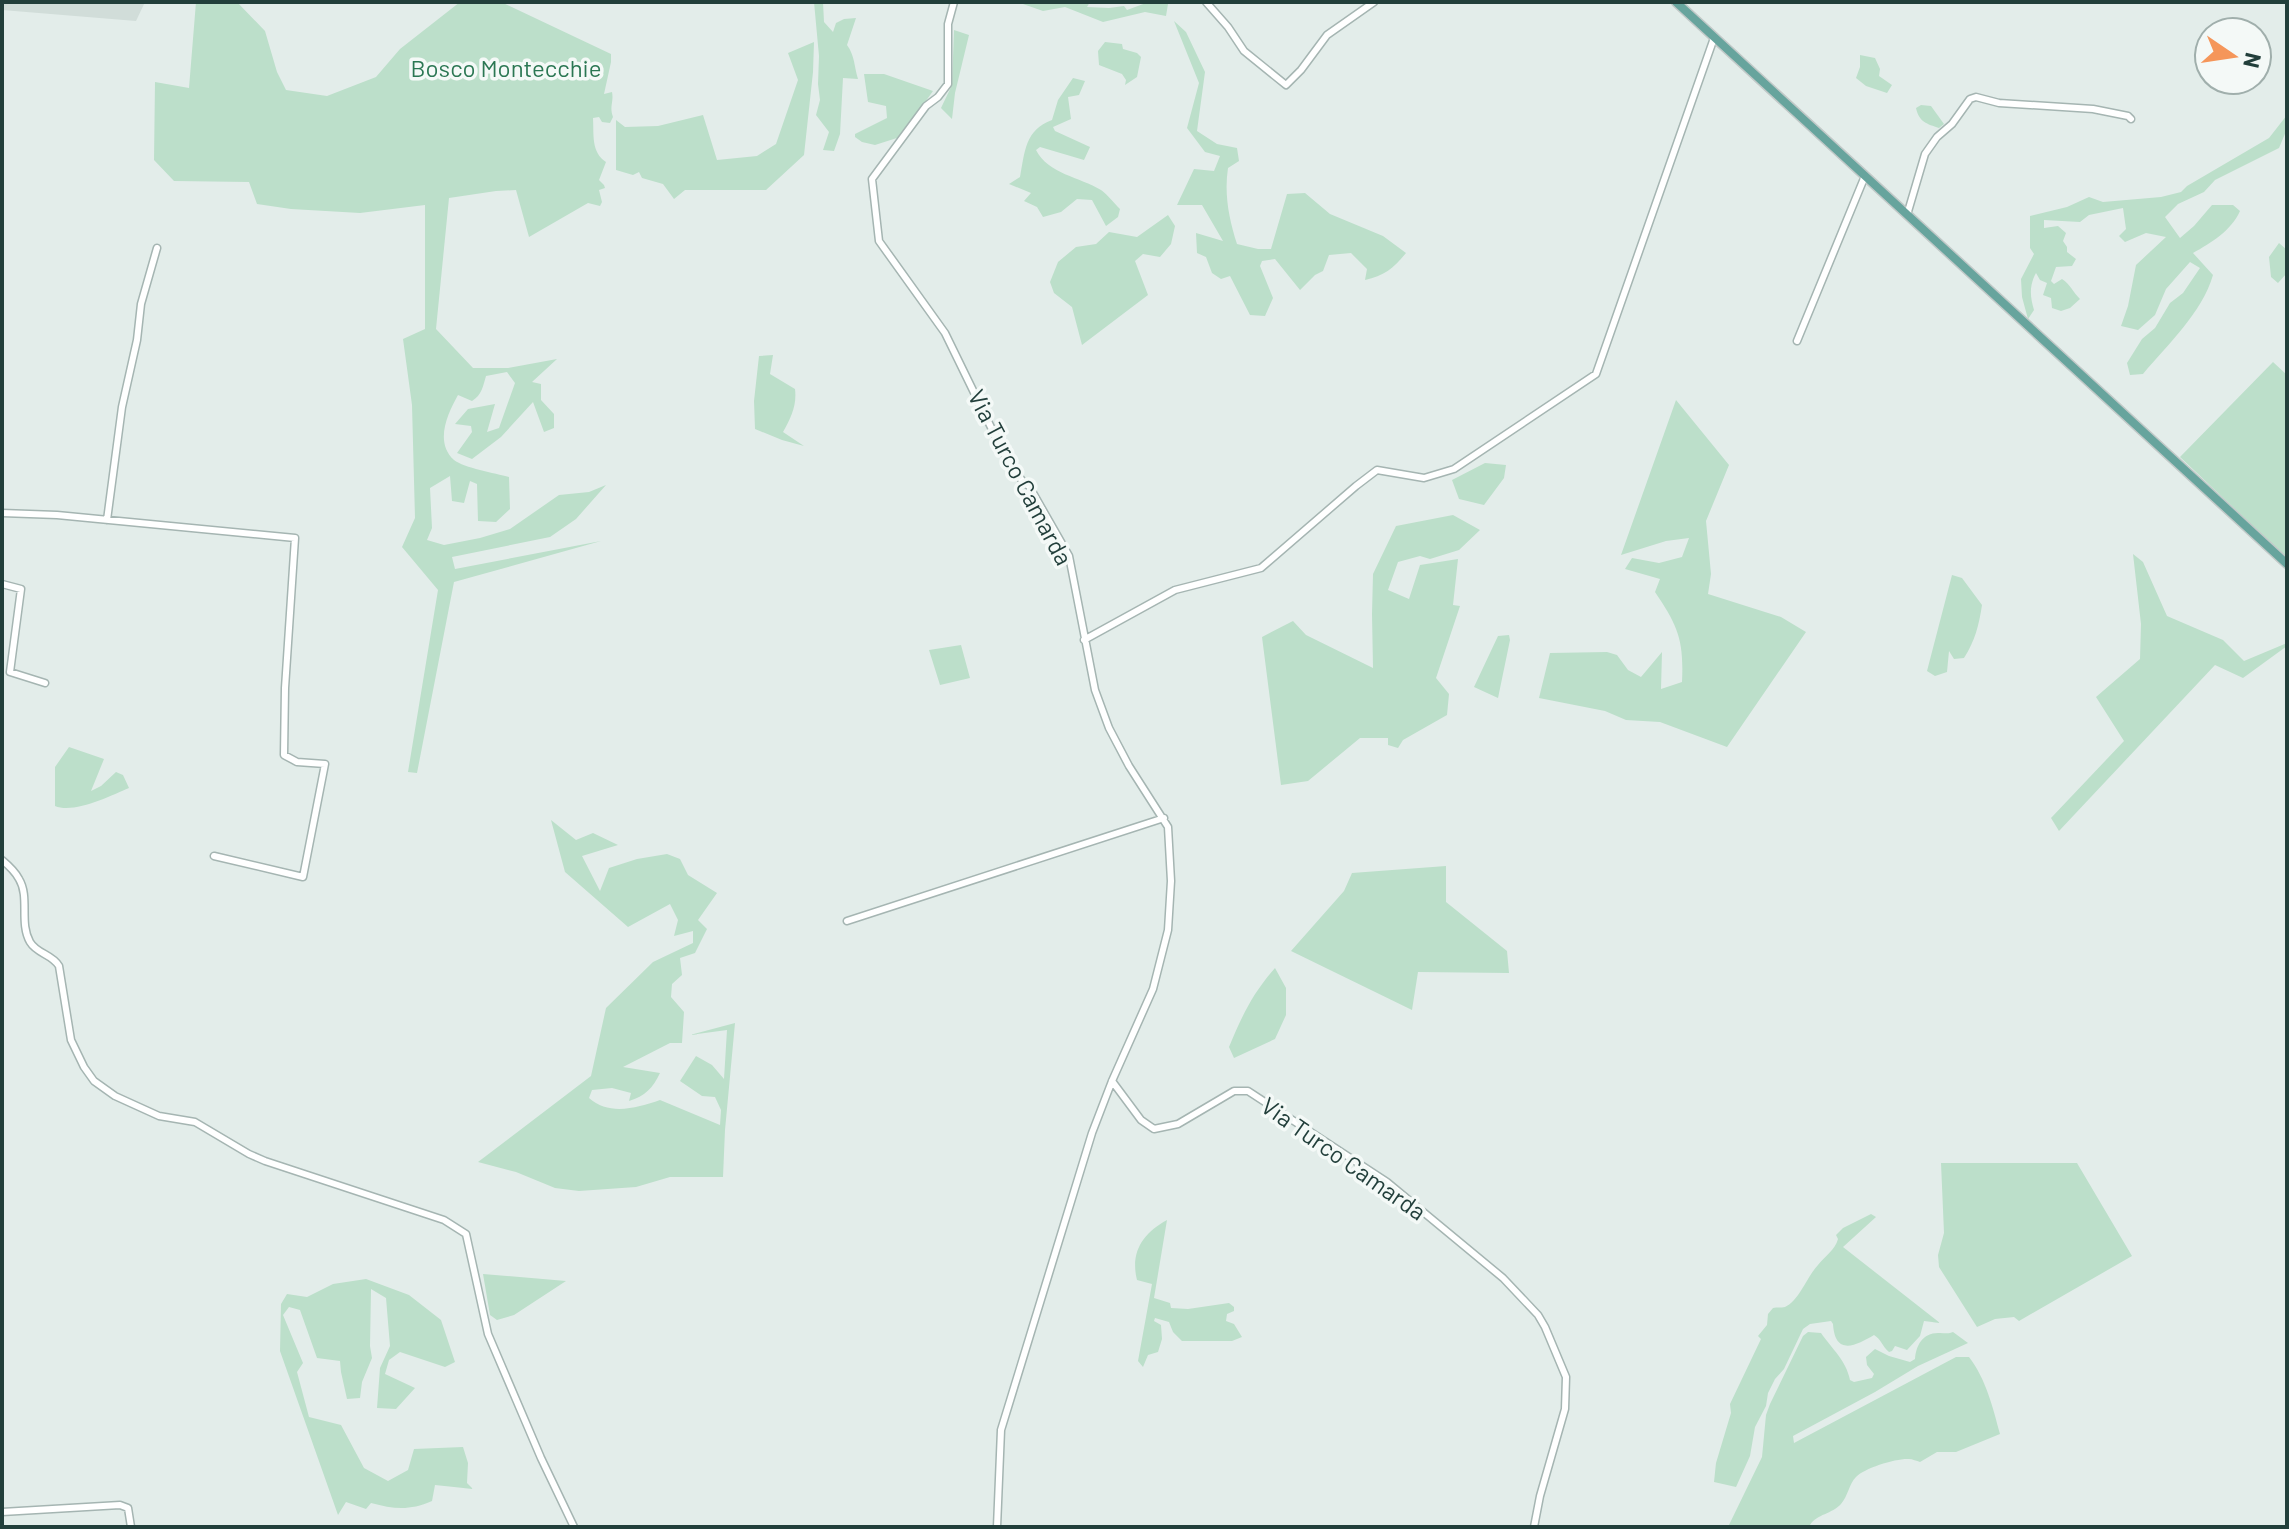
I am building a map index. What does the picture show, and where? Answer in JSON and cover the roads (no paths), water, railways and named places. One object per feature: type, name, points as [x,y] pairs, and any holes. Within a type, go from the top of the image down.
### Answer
[{"type":"main road","points":[[1676,2],[2287,564]]},
{"type":"street","name":"Via Turco Camarda","points":[[954,2],[948,24],[948,84],[926,106],[872,179],[877,233],[884,250],[945,333],[1004,454],[1029,486],[1069,556],[1095,690],[1115,743],[1168,827],[1171,881],[1168,930],[1153,989],[1112,1081],[1141,1120],[1154,1129],[1178,1124],[1234,1091],[1248,1091],[1387,1182],[1515,1289],[1545,1327],[1566,1377],[1565,1409],[1534,1527]]},
{"type":"street","points":[[1206,2],[1221,17],[1244,51],[1286,85],[1327,35],[1374,2]]},
{"type":"street","points":[[1084,640],[1175,590],[1261,568],[1377,470],[1424,478],[1454,469],[1596,374],[1714,38]]},
{"type":"street","points":[[1907,215],[1925,154],[1970,99],[1976,97],[1999,103],[2093,109],[2131,119]]},
{"type":"street","points":[[1797,341],[1865,176]]},
{"type":"street","points":[[107,520],[122,407],[137,340],[141,304],[157,248]]},
{"type":"street","points":[[2,513],[295,538],[284,755],[297,762],[325,764],[303,877],[214,856]]},
{"type":"street","points":[[2,584],[21,589],[10,672],[45,683]]},
{"type":"street","points":[[847,921],[1164,818]]},
{"type":"street","points":[[2,860],[21,881],[25,928],[30,942],[59,966],[71,1040],[84,1067],[103,1089],[159,1116],[195,1122],[265,1161],[444,1220],[466,1234],[488,1334],[574,1527]]},
{"type":"street","points":[[997,1527],[1001,1430],[1088,1148],[1112,1081]]},
{"type":"street","points":[[2,1512],[120,1505],[128,1508],[131,1527]]},
{"type":"park label","name":"Bosco Montecchie","points":[[506,67]]}]
